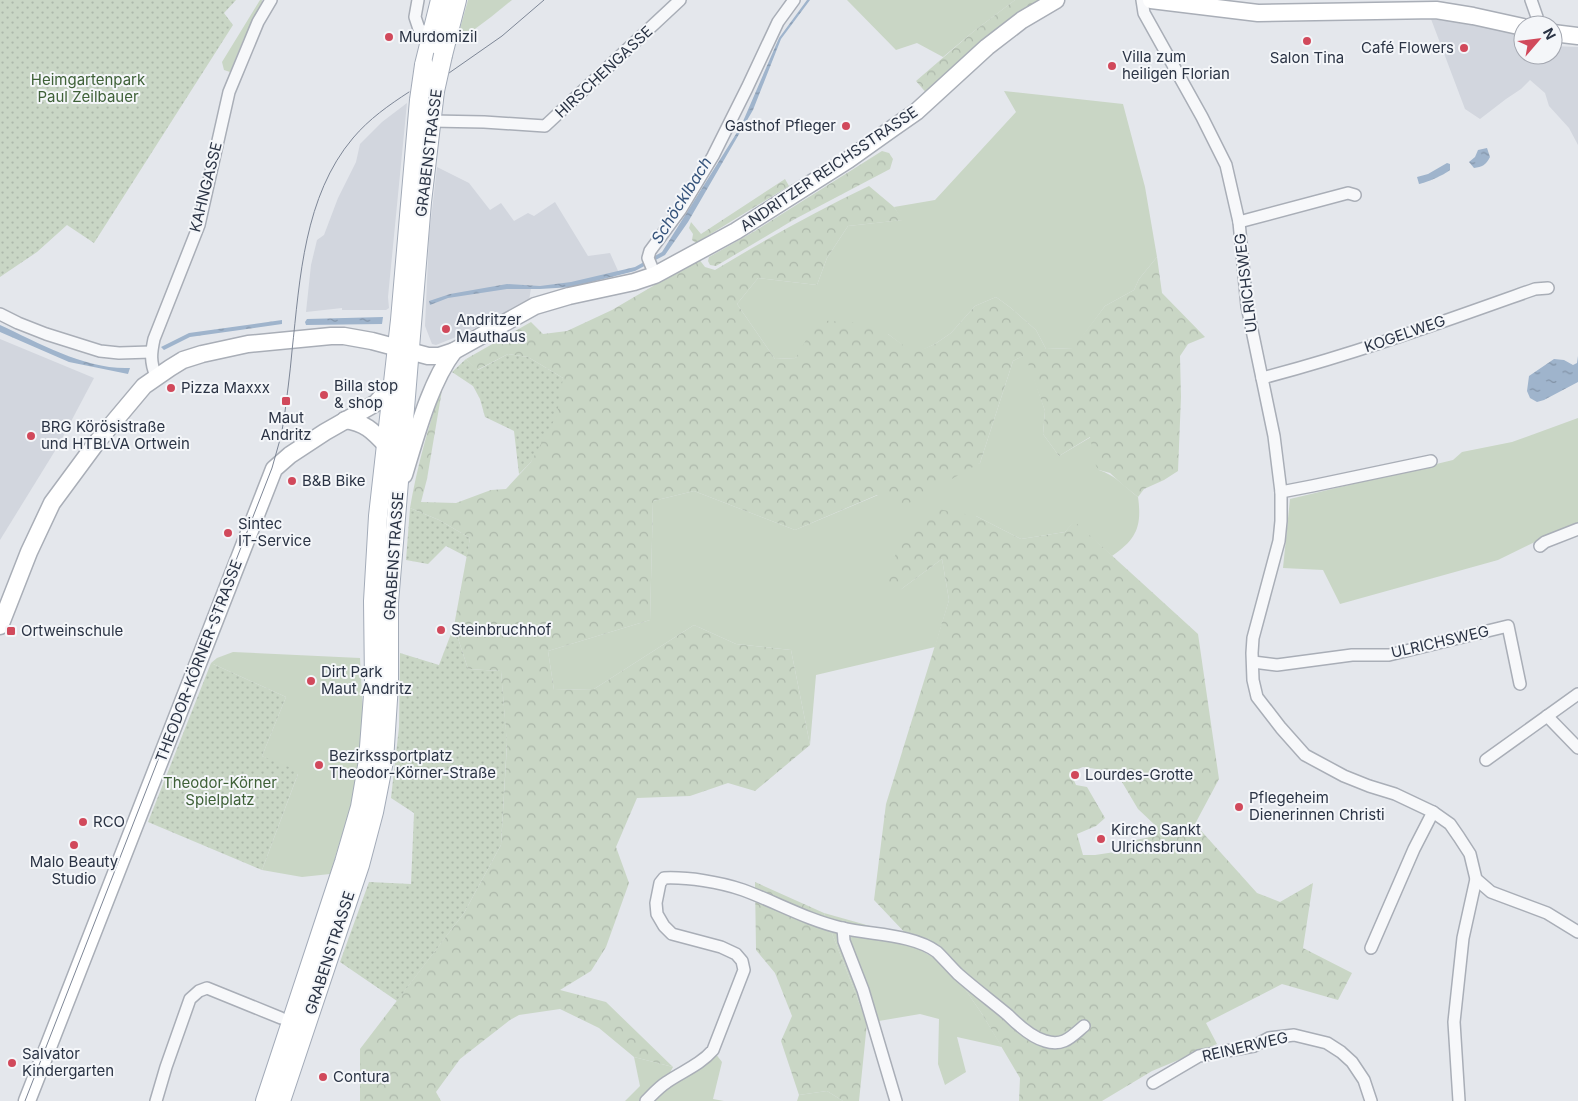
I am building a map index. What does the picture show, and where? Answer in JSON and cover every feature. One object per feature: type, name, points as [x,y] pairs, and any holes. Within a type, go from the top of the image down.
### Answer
[{"type":"main road","name":"GRABENSTRASSE","points":[[281,1101],[360,864],[374,812],[384,761],[389,684],[389,603],[399,489],[404,349],[419,100],[424,65],[440,0]]},
{"type":"main road","name":"GRABENSTRASSE","points":[[266,1101],[344,862],[360,806],[368,760],[374,682],[373,600],[378,516],[392,385],[404,349],[435,92],[457,0]]},
{"type":"main road","name":"ANDRITZER REICHSSTRASSE","points":[[454,351],[535,306],[634,282],[652,266],[736,231],[848,160],[916,112],[987,47],[1022,20],[1056,0]]},
{"type":"main road","points":[[1151,0],[1224,5],[1258,13],[1436,10],[1513,25]]},
{"type":"main road","points":[[1563,34],[1578,36]]},
{"type":"main road","points":[[0,626],[29,552],[52,504],[98,442],[144,386],[152,362],[183,360],[248,344],[344,336],[428,356],[439,356],[454,351]]},
{"type":"main road","points":[[399,489],[432,390],[443,365],[454,351]]},
{"type":"main road","name":"THEODOR-KÖRNER-STRASSE","points":[[27,1101],[274,469],[290,455],[376,403],[392,385]]},
{"type":"main road","points":[[351,417],[370,429],[386,445]]},
{"type":"street","name":"KAHNGASSE","points":[[152,362],[154,339],[199,225],[229,92],[258,22],[271,0]]},
{"type":"street","points":[[418,0],[416,17],[419,29],[431,35]]},
{"type":"street","name":"HIRSCHENGASSE","points":[[431,121],[546,126],[680,0]]},
{"type":"street","points":[[652,266],[652,249],[681,209],[713,156],[778,22],[794,0]]},
{"type":"street","name":"ULRICHSWEG","points":[[1142,0],[1144,13],[1202,117],[1226,165],[1239,222],[1247,306],[1274,436],[1281,492],[1279,541],[1253,638],[1253,680],[1257,697],[1305,755],[1344,776],[1395,794],[1433,812],[1450,824],[1470,854],[1476,879],[1463,938],[1454,1022],[1458,1101]]},
{"type":"street","points":[[1531,0],[1536,15]]},
{"type":"street","name":"ULRICHSWEG","points":[[1239,222],[1348,193],[1355,196]]},
{"type":"street","name":"KOGELWEG","points":[[1262,378],[1372,346],[1535,289],[1548,288]]},
{"type":"street","points":[[0,314],[46,334],[100,350],[152,362]]},
{"type":"street","points":[[1281,492],[1431,462]]},
{"type":"street","points":[[1540,546],[1545,542],[1578,529]]},
{"type":"street","name":"ULRICHSWEG","points":[[1253,662],[1277,664],[1352,655],[1389,655],[1508,626],[1520,684]]},
{"type":"street","points":[[1486,760],[1578,694]]},
{"type":"street","points":[[1547,716],[1578,748]]},
{"type":"street","points":[[1370,948],[1414,849],[1433,812]]},
{"type":"street","points":[[646,1101],[665,1083],[694,1067],[713,1050],[744,970],[742,960],[736,954],[721,947],[672,934],[664,926],[657,914],[656,903],[660,883],[664,878],[720,884],[743,890],[816,921],[921,943],[937,952],[959,975],[1017,1024],[1038,1039],[1055,1044],[1072,1037],[1084,1026]]},
{"type":"street","points":[[1476,879],[1491,892],[1547,913],[1578,932]]},
{"type":"street","points":[[843,928],[844,941],[863,990],[896,1101]]},
{"type":"street","points":[[156,1101],[190,999],[199,991],[207,988],[282,1018]]},
{"type":"street","name":"REINERWEG","points":[[1153,1082],[1199,1056],[1254,1046],[1269,1038],[1294,1035],[1327,1043],[1341,1052],[1352,1062],[1364,1080],[1371,1101]]},
{"type":"shaded area","points":[[1431,19],[1473,24],[1513,33],[1513,65],[1563,65],[1563,46],[1578,47],[1578,145],[1569,128],[1549,106],[1545,93],[1530,80],[1521,89],[1480,119],[1465,109]]},
{"type":"shaded area","points":[[407,103],[388,297],[389,308],[386,310],[342,310],[342,308],[306,312],[311,265],[317,240],[324,235],[338,198],[356,162],[360,144],[382,122]]},
{"type":"shaded area","points":[[437,167],[469,183],[490,210],[501,203],[514,221],[528,213],[534,216],[555,202],[588,256],[610,253],[619,273],[571,284],[531,288],[529,301],[461,335],[436,345],[432,344],[425,326],[429,236]]},
{"type":"shaded area","name":"BRG Körösistraße und HTBLVA Ortwein","points":[[0,339],[94,378],[58,446],[0,540]]},
{"type":"green space","name":"Heimgartenpark Paul Zeilbauer","points":[[0,0],[236,0],[224,13],[233,25],[94,243],[67,225],[37,252],[0,277]]},
{"type":"green space","points":[[260,0],[262,0],[263,5],[244,38],[230,72],[224,70],[222,62]]},
{"type":"green space","points":[[468,0],[512,0],[456,43]]},
{"type":"green space","points":[[847,0],[1015,0],[943,57],[917,43],[896,50]]},
{"type":"green space","points":[[1015,0],[1042,0],[996,31],[928,95],[916,81],[974,31]]},
{"type":"green space","points":[[1004,91],[1123,104],[1145,187],[1157,257],[1139,279],[1134,290],[1105,306],[1074,348],[1046,349],[1036,330],[996,297],[975,306],[951,333],[935,344],[914,354],[888,334],[795,358],[775,359],[737,304],[758,278],[817,285],[827,258],[848,226],[902,220],[894,207],[935,200],[1016,112]]},
{"type":"green space","points":[[882,151],[889,153],[893,159],[890,169],[795,219],[716,266],[710,265],[709,257],[755,231]]},
{"type":"green space","points":[[785,179],[789,186],[696,243],[692,240],[693,234],[689,228],[691,222],[701,234]]},
{"type":"green space","points":[[869,186],[894,207],[903,220],[848,226],[827,258],[817,285],[758,278],[737,304],[775,359],[796,358],[817,320],[857,323],[888,334],[914,353],[935,344],[951,333],[975,306],[996,297],[1036,330],[1046,349],[1073,348],[1105,306],[1134,290],[1139,279],[1157,257],[1162,293],[1205,337],[1188,344],[1180,356],[1181,397],[1178,471],[1144,489],[1138,497],[1110,473],[1099,470],[1096,466],[1090,437],[1059,456],[1043,434],[1045,411],[1025,355],[1013,361],[980,463],[904,506],[877,495],[795,530],[694,491],[653,501],[650,620],[548,651],[554,690],[594,689],[694,625],[736,644],[791,650],[810,745],[755,791],[728,783],[690,796],[637,798],[616,847],[629,883],[606,947],[591,971],[560,990],[606,1002],[673,1067],[634,1057],[599,1028],[560,1009],[519,1015],[510,1020],[460,1059],[436,1092],[441,1101],[360,1101],[360,1049],[464,913],[501,845],[507,745],[501,671],[468,669],[454,626],[470,538],[439,520],[410,508],[423,448],[441,389],[427,479],[421,502],[456,503],[491,490],[506,489],[531,462],[563,378],[528,357],[508,354],[477,370],[466,359],[531,322],[543,334],[567,331],[612,310],[653,286],[695,254],[705,267],[715,270],[791,226]]},
{"type":"green space","points":[[508,354],[528,357],[563,378],[557,415],[531,462],[519,474],[514,431],[485,417],[480,399],[473,386],[452,372],[466,359],[478,370]]},
{"type":"green space","points":[[1026,354],[1045,411],[1043,434],[1059,456],[1091,437],[1099,470],[1115,478],[1138,497],[1139,516],[1136,531],[1127,544],[1112,556],[1074,522],[1065,532],[1021,539],[976,516],[900,590],[942,559],[949,600],[935,647],[816,675],[810,745],[791,650],[736,644],[694,625],[594,689],[554,690],[548,651],[650,620],[653,501],[694,491],[795,530],[878,495],[980,463],[1013,361]]},
{"type":"green space","points":[[1578,418],[1578,525],[1541,539],[1498,560],[1340,604],[1323,570],[1283,568],[1290,499],[1453,460],[1462,452],[1512,442]]},
{"type":"green space","points":[[410,508],[439,520],[470,538],[467,557],[446,546],[428,564],[406,560]]},
{"type":"green space","points":[[938,509],[976,516],[1021,539],[1065,532],[1074,521],[1198,634],[1219,779],[1195,824],[1257,893],[1280,902],[1313,883],[1303,948],[1352,973],[1338,1000],[1282,984],[1206,1023],[1217,1044],[1152,1071],[1102,1101],[1019,1101],[1020,1078],[982,1014],[934,944],[909,937],[874,900],[886,804],[949,600],[942,559],[900,590],[884,581],[901,542]],"holes":[[[1083,767],[1116,772],[1138,809],[1156,826],[1150,837],[1126,842],[1115,852],[1083,855],[1077,834],[1096,826],[1105,818],[1087,787],[1076,785],[1071,774]]]},
{"type":"green space","points":[[454,626],[468,669],[501,671],[507,742],[501,845],[464,913],[397,1001],[340,962],[369,882],[411,884],[414,813],[391,798],[399,727],[400,653],[439,665]]},
{"type":"green space","name":"Bezirkssportplatz Theodor-Körner-Straße","points":[[233,652],[360,658],[363,712],[362,740],[356,789],[330,874],[302,877],[262,870],[298,774],[262,756],[286,697],[211,663],[217,658]]},
{"type":"green space","name":"Theodor-Körner Spielplatz","points":[[211,663],[286,697],[262,756],[299,771],[262,870],[148,822]]},
{"type":"green space","points":[[755,882],[824,913],[867,1023],[859,1101],[843,1101],[827,1091],[799,1095],[781,1041],[792,1016],[775,973],[756,950]]},
{"type":"green space","points":[[824,913],[909,937],[922,951],[950,967],[1002,1047],[957,1037],[966,1072],[945,1085],[938,1064],[939,1019],[920,1014],[867,1023]]},
{"type":"green space","points":[[715,1053],[722,1062],[713,1099],[724,1101],[625,1101],[640,1086],[634,1057],[673,1067],[665,1082]]},
{"type":"green space","points":[[827,1091],[843,1101],[797,1101],[799,1095]]},
{"type":"water","name":"Schöcklbach","points":[[807,0],[810,0],[781,39],[753,110],[688,222],[665,255],[635,271],[572,287],[507,289],[448,298],[430,305],[429,301],[450,294],[507,284],[540,286],[571,282],[635,267],[662,252],[741,126],[779,38]]},
{"type":"water","points":[[1487,148],[1490,157],[1484,165],[1474,168],[1469,162],[1475,157],[1478,150]]},
{"type":"water","points":[[1447,163],[1450,164],[1450,170],[1419,184],[1417,177],[1428,174]]},
{"type":"water","points":[[383,317],[382,324],[306,325],[305,322],[307,319]]},
{"type":"water","points":[[282,320],[282,324],[190,337],[164,350],[161,347],[189,333]]},
{"type":"water","points":[[0,325],[80,360],[97,365],[130,368],[128,374],[69,362],[0,332]]},
{"type":"water","points":[[1578,356],[1578,382],[1544,400],[1537,402],[1530,398],[1527,391],[1529,376],[1554,359],[1564,360],[1573,365],[1577,363]]},
{"type":"tram line","points":[[449,73],[502,36],[544,0]]},
{"type":"tram line","points":[[25,1101],[272,468],[284,419],[298,295],[307,239],[324,185],[337,161],[359,131],[379,113],[409,92]]},
{"type":"place","name":"Murdomizil","points":[[389,37]]},
{"type":"place","name":"Salon Tina","points":[[1307,41]]},
{"type":"place","name":"Café Flowers","points":[[1464,48]]},
{"type":"place","name":"Villa zum heiligen Florian","points":[[1112,66]]},
{"type":"place","name":"Gasthof Pfleger","points":[[846,126]]},
{"type":"place","name":"Andritzer Mauthaus","points":[[446,329]]},
{"type":"place","name":"Pizza Maxxx","points":[[171,388]]},
{"type":"place","name":"Billa stop & shop","points":[[324,395]]},
{"type":"place","name":"Maut Andritz","points":[[286,401]]},
{"type":"place","name":"BRG Körösistraße und HTBLVA Ortwein","points":[[31,436]]},
{"type":"place","name":"B&B Bike","points":[[292,481]]},
{"type":"place","name":"Sintec IT-Service","points":[[228,533]]},
{"type":"place","name":"Steinbruchhof","points":[[441,630]]},
{"type":"place","name":"Ortweinschule","points":[[11,631]]},
{"type":"place","name":"Dirt Park Maut Andritz","points":[[311,681]]},
{"type":"place","name":"Bezirkssportplatz Theodor-Körner-Straße","points":[[319,765]]},
{"type":"place","name":"Lourdes-Grotte","points":[[1075,775]]},
{"type":"place","name":"Pflegeheim Dienerinnen Christi","points":[[1239,807]]},
{"type":"place","name":"RCO","points":[[83,822]]},
{"type":"place","name":"Kirche Sankt Ulrichsbrunn","points":[[1101,839]]},
{"type":"place","name":"Malo Beauty Studio","points":[[74,845]]},
{"type":"place","name":"Salvator Kindergarten","points":[[12,1063]]},
{"type":"place","name":"Contura","points":[[323,1077]]}]
